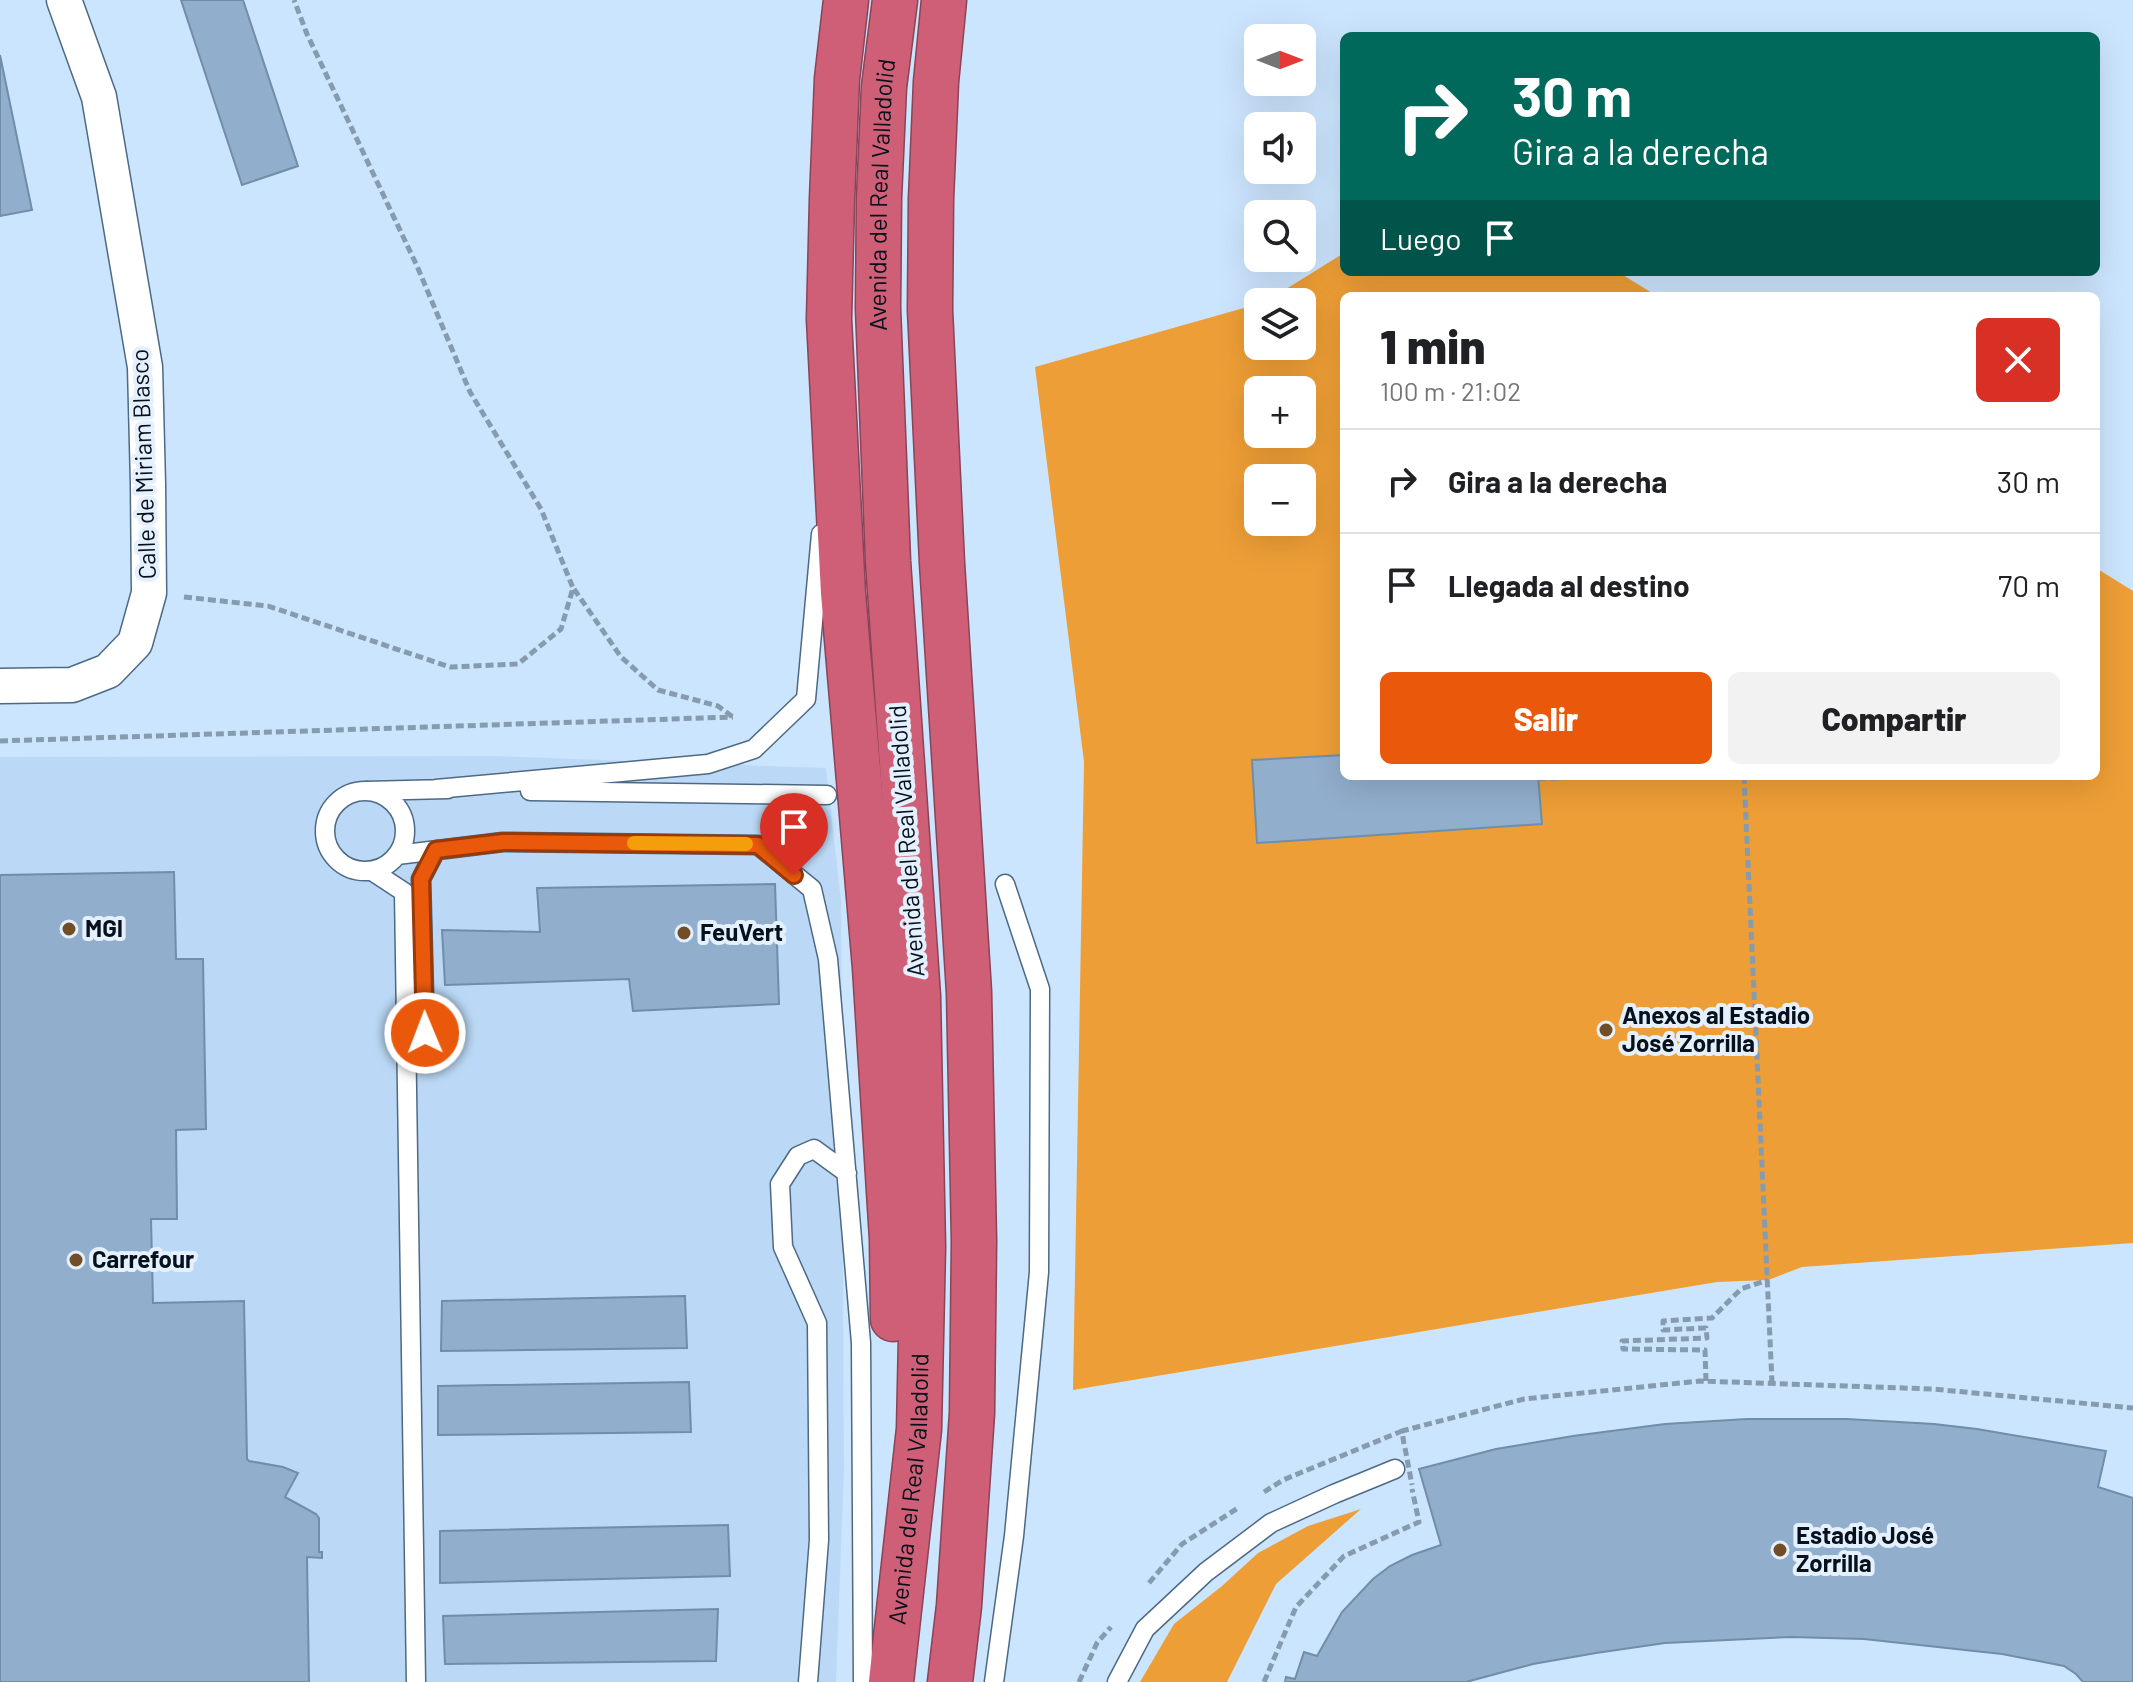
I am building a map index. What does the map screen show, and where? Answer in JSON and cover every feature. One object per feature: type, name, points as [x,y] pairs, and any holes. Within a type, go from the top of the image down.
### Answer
[{"type":"highway","points":[[846,0],[837,79],[829,319],[843,593],[875,968],[891,1223],[902,1581]]},
{"type":"highway","name":"Avenida del Real Valladolid","points":[[891,1682],[919,1429],[923,1247],[918,996],[888,561],[878,308],[884,87],[895,0]]},
{"type":"highway","name":"Avenida del Real Valladolid","points":[[944,0],[936,82],[930,310],[969,992],[974,1241],[972,1413],[959,1606],[950,1682]]},
{"type":"street","name":"Calle de Miriam Blasco","points":[[0,686],[72,685],[108,671],[135,643],[149,593],[145,367],[99,97],[64,0]]},
{"type":"lane","points":[[436,789],[708,764],[754,749],[806,699],[824,509],[829,319]]},
{"type":"lane","points":[[366,791],[389,799],[403,819],[405,831],[397,855],[382,868],[358,871],[346,867],[335,858],[327,847],[324,834],[326,820],[334,804],[354,792],[366,791],[436,789],[827,795]]},
{"type":"lane","points":[[397,855],[503,842],[758,845],[812,889],[828,959],[861,1343],[863,1682]]},
{"type":"lane","points":[[416,1682],[416,1034],[421,879],[436,850]]},
{"type":"lane","points":[[372,871],[404,892],[416,1034]]},
{"type":"lane","points":[[994,1682],[1014,1536],[1039,1272],[1040,989],[1005,884]]},
{"type":"lane","points":[[808,1682],[819,1540],[817,1323],[783,1247],[780,1184],[798,1156],[814,1149],[847,1173]]},
{"type":"lane","points":[[1117,1682],[1145,1629],[1206,1572],[1271,1523],[1395,1469]]},
{"type":"path","points":[[294,0],[307,34],[417,266],[470,392],[541,509],[573,588],[621,657],[658,690],[718,706],[762,740]]},
{"type":"path","points":[[149,593],[268,606],[450,667],[518,664],[561,629],[573,588]]},
{"type":"path","points":[[0,741],[733,717]]},
{"type":"path","points":[[1744,780],[1772,1383]]},
{"type":"path","points":[[1706,1381],[1705,1350],[1623,1349],[1622,1341],[1707,1338],[1706,1328],[1663,1330],[1663,1321],[1712,1318],[1741,1289],[1768,1280]]},
{"type":"path","points":[[1264,1682],[1296,1607],[1344,1556],[1419,1522],[1402,1431],[1524,1399],[1706,1381],[1933,1389],[2133,1408]]},
{"type":"shaded area","name":"Anexos al Estadio José Zorrilla","points":[[1340,255],[1340,276],[1624,276],[1650,292],[1340,292],[1340,780],[2100,780],[2100,570],[2133,591],[2133,1243],[1802,1267],[1768,1280],[1717,1282],[1073,1390],[1084,762],[1035,367],[1244,308],[1244,360],[1316,360],[1316,288],[1288,288]]},
{"type":"shaded area","points":[[493,756],[826,768],[841,901],[844,1470],[836,1682],[0,1682],[0,757]]},
{"type":"shaded area","points":[[1361,1509],[1276,1584],[1227,1682],[1140,1682],[1174,1624],[1258,1553],[1308,1526]]},
{"type":"building","points":[[181,0],[243,0],[298,166],[242,185]]},
{"type":"building","points":[[0,55],[32,210],[0,216]]},
{"type":"building","points":[[1340,755],[1340,780],[1538,780],[1542,824],[1257,843],[1252,760]]},
{"type":"building","points":[[1340,755],[1340,780],[1538,780],[1542,824],[1257,843],[1252,760]]},
{"type":"building","name":"Carrefour","points":[[174,872],[176,959],[203,959],[206,1129],[176,1130],[177,1219],[151,1219],[153,1303],[244,1301],[247,1459],[298,1473],[285,1497],[319,1518],[319,1552],[322,1552],[322,1558],[307,1557],[309,1682],[0,1682],[0,875]]},
{"type":"building","points":[[775,884],[779,1004],[633,1011],[629,979],[445,985],[442,930],[540,932],[537,888]]},
{"type":"building","points":[[685,1296],[687,1348],[441,1351],[442,1301]]},
{"type":"building","points":[[689,1382],[691,1432],[438,1435],[438,1386]]},
{"type":"building","name":"Estadio José Zorrilla","points":[[1747,1419],[1847,1419],[1934,1424],[2106,1451],[2098,1487],[2133,1498],[2133,1682],[2083,1682],[2064,1666],[2002,1654],[1864,1639],[1791,1637],[1665,1643],[1533,1664],[1466,1682],[1285,1682],[1286,1677],[1295,1679],[1304,1652],[1317,1656],[1342,1612],[1373,1579],[1412,1555],[1441,1545],[1419,1469],[1496,1449],[1573,1436],[1665,1424]]},
{"type":"building","points":[[728,1525],[730,1576],[440,1583],[440,1531]]},
{"type":"building","points":[[718,1609],[716,1661],[445,1664],[443,1616]]},
{"type":"slow traffic","points":[[634,843],[746,844]]},
{"type":"place","name":"MGI","points":[[69,929]]},
{"type":"place","name":"FeuVert","points":[[684,933]]},
{"type":"place","name":"Anexos al Estadio José Zorrilla","points":[[1606,1030]]},
{"type":"place","name":"Carrefour","points":[[76,1260]]},
{"type":"place","name":"Estadio José Zorrilla","points":[[1780,1550]]},
{"type":"route","points":[[425,1033],[421,879],[436,850],[503,842],[758,845],[794,875]]}]
